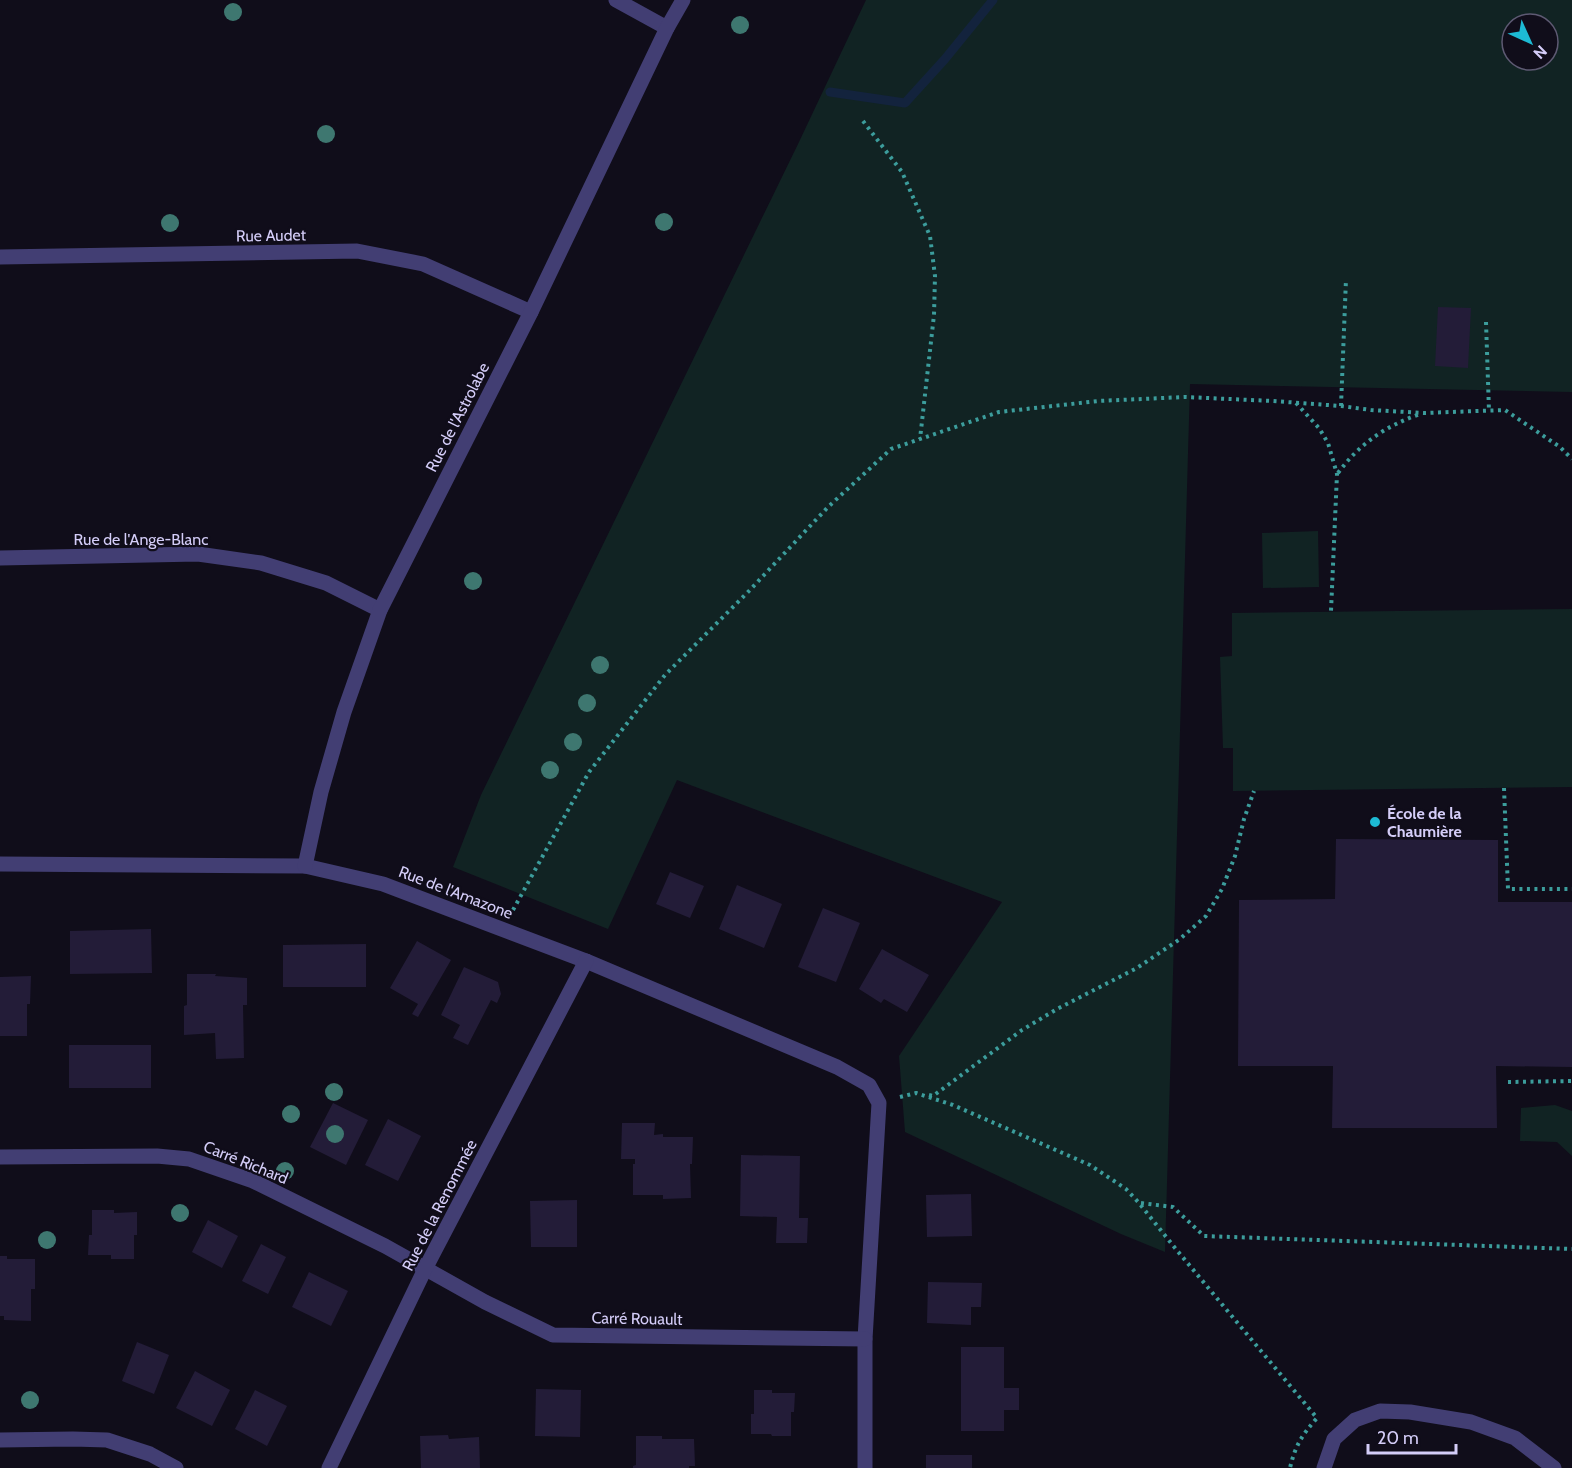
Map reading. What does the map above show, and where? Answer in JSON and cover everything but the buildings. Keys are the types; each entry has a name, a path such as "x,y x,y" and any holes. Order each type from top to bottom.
{"street":[{"path":"616,0 667,28"},
{"name":"Rue de l'Astrolabe","path":"305,866 321,792 344,712 380,610 531,312 667,28 683,0"},
{"name":"Rue Audet","path":"0,257 357,251 423,264 531,312"},
{"name":"Rue de l'Ange-Blanc","path":"0,558 198,554 261,563 326,583 380,610"},
{"name":"Rue de l'Amazone","path":"0,864 305,866 383,884 586,961 837,1066 869,1085 879,1103"},
{"name":"Rue de la Renommée","path":"329,1468 425,1269 586,961"},
{"path":"865,1468 865,1339 879,1103"},
{"name":"Carré Richard","path":"0,1157 157,1156 189,1159 253,1181 385,1246 425,1269"},
{"name":"Carré Rouault","path":"425,1269 485,1302 554,1335 865,1339"},
{"path":"1324,1468 1334,1439 1356,1420 1380,1411 1410,1412 1472,1422 1515,1438 1554,1468"},
{"path":"0,1440 106,1440 150,1454 176,1468"}],"path":[{"path":"864,121 902,172 930,236 934,276 934,315 920,439"},
{"path":"1341,406 1346,279"},
{"path":"1486,322 1489,411"},
{"path":"503,929 589,772 665,675 828,507 891,449 999,412 1098,401 1185,397 1424,413 1505,410 1560,447 1572,459"},
{"path":"1296,403 1319,428 1328,443 1337,474 1331,611"},
{"path":"1337,474 1350,457 1368,440 1404,420 1424,413"},
{"path":"1504,788 1508,889 1572,889"},
{"path":"879,1103 916,1093 933,1096 1022,1030 1057,1009 1137,968 1180,939 1206,916 1222,889 1235,856 1254,791"},
{"path":"1508,1082 1572,1081"},
{"path":"916,1093 953,1105 1090,1165 1126,1189 1140,1203 1317,1418 1304,1433 1294,1450 1290,1468"},
{"path":"1140,1203 1173,1207 1204,1236 1572,1249"}],"shaded area":[{"path":"866,0 1572,0 1572,392 1190,384 1165,1252 1121,1234 905,1132 899,1056 1002,902 677,780 608,929 453,867 481,795"},
{"path":"1318,531 1319,587 1263,588 1262,533"},
{"path":"1572,609 1572,787 1233,791 1233,748 1223,748 1220,657 1232,656 1232,613"},
{"path":"1555,1105 1572,1111 1572,1156 1557,1142 1520,1141 1521,1108"}],"waterway":[{"path":"830,92 905,103 945,59 993,0"}],"place":[{"name":"École de la Chaumière","path":"1375,822"}]}
